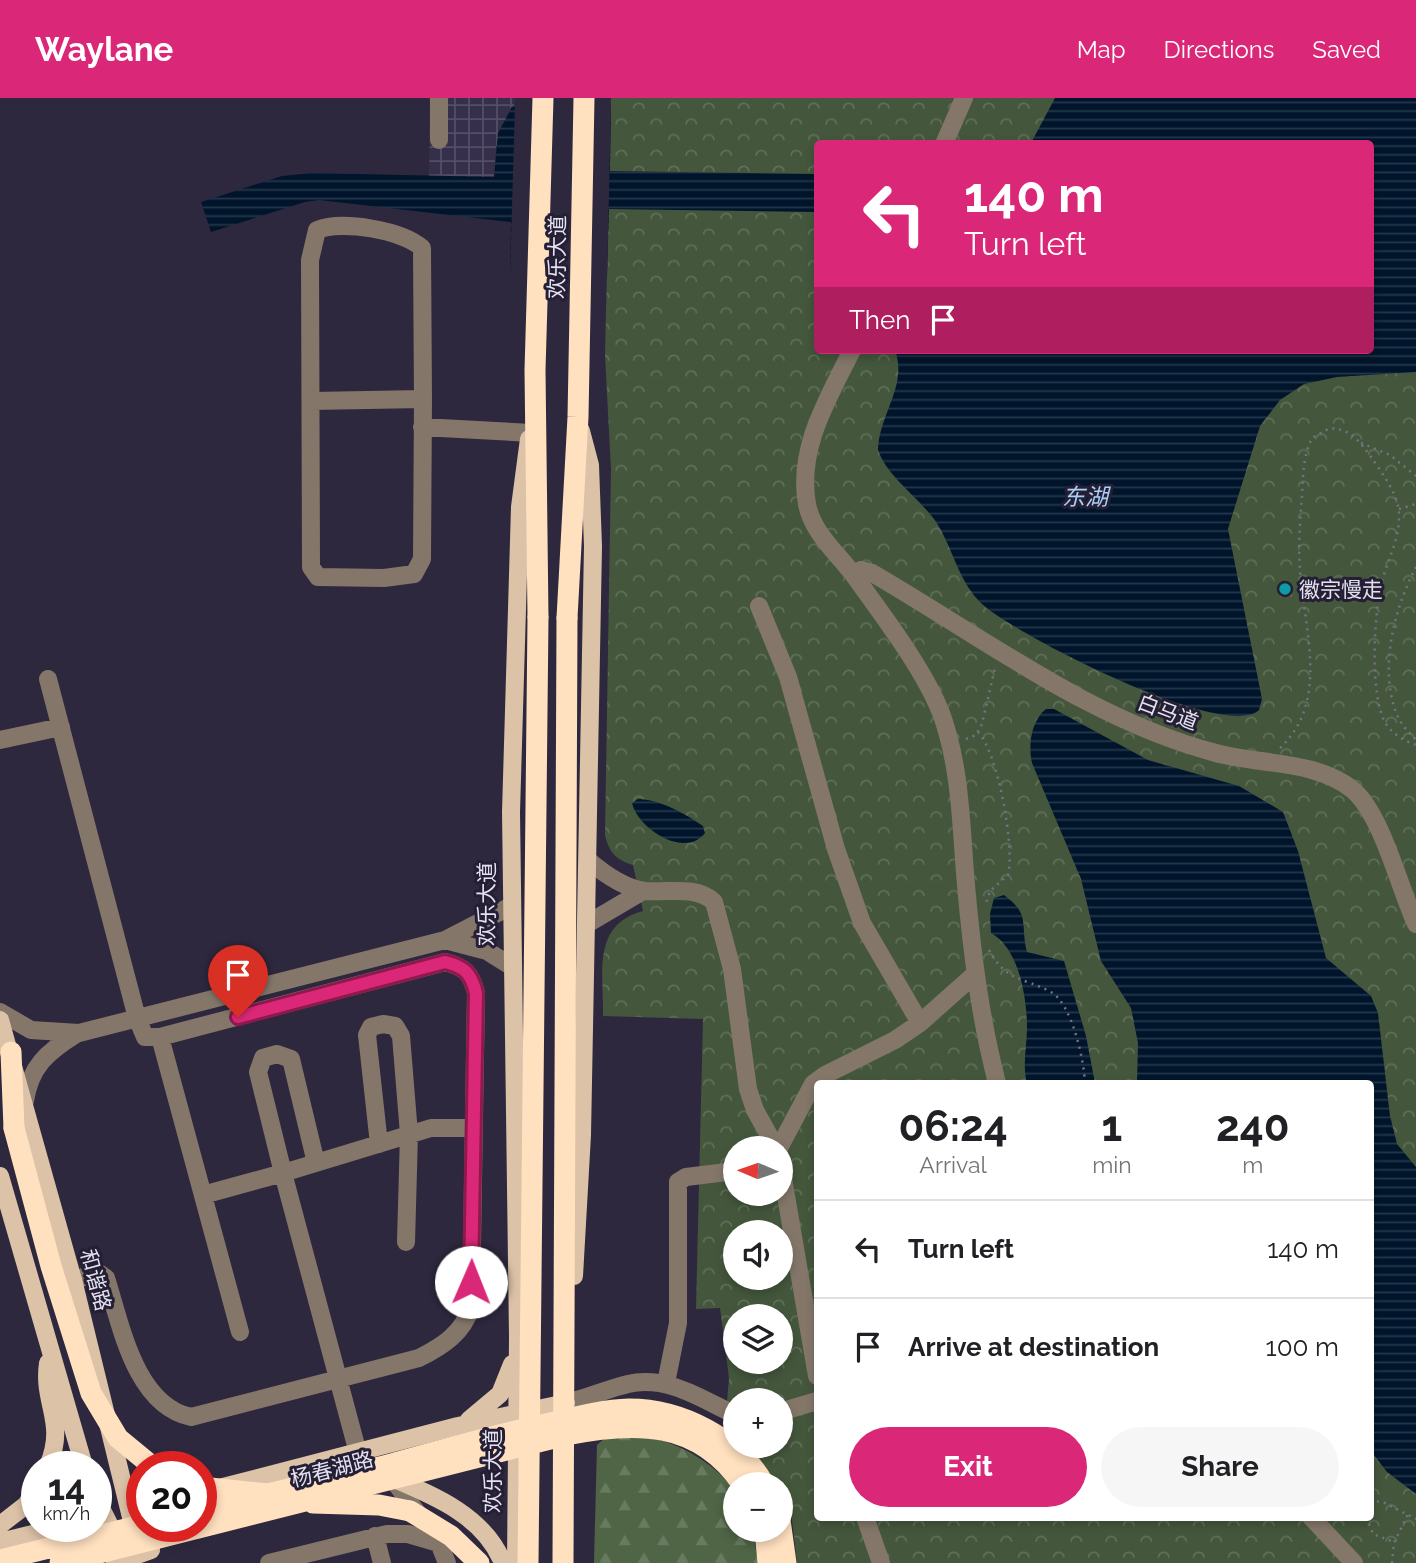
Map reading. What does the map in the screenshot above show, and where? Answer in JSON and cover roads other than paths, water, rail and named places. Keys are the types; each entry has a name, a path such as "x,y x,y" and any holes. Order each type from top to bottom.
{"highway":[{"name":"欢乐大道","path":"528,1563 538,617 532,430 543,100"},
{"name":"欢乐大道","path":"563,1563 567,618 578,417 584,100"},
{"path":"11,1052 14,1128 51,1266 91,1393 118,1438 134,1451"},
{"path":"217,1506 530,1427 600,1412 632,1409 662,1413 707,1430 746,1459 755,1472"},
{"path":"60,1563 566,1435 634,1425 687,1438 716,1455 731,1472"},
{"path":"217,1489 268,1494"},
{"path":"300,1503 369,1504 410,1511 451,1536 479,1563"},
{"path":"0,1560 126,1518"},
{"path":"766,1542 768,1563"},
{"path":"783,1542 786,1563"}],"main road":[{"name":"欢乐大道","path":"563,1563 566,1403 582,1135 593,511 590,465 578,417"},
{"name":"欢乐大道","path":"516,1563 517,1337 510,811 520,507 532,430"},
{"name":"和谐路","path":"0,1020 25,1101 126,1471"},
{"path":"0,1176 80,1451"},
{"path":"458,1426 477,1416 500,1394 510,1374 517,1337"},
{"path":"50,1349 46,1377 57,1427 53,1451"},
{"name":"杨春湖路","path":"217,1488 358,1454 458,1426 566,1403"},
{"name":"杨春湖路","path":"130,1560 309,1498 566,1432"},
{"path":"392,1478 426,1492 468,1518 490,1539 503,1563"},
{"path":"0,1525 21,1509"},
{"path":"112,1533 130,1560"},
{"path":"0,1542 21,1537"},
{"name":"和谐路","path":"130,1560 133,1542"}],"street":[{"path":"439,98 439,140"},
{"path":"946,140 964,98"},
{"path":"327,226 356,226 412,240 422,248 423,399 422,559 414,573 384,578 318,577 311,567 311,401 310,260 317,230 327,226"},
{"path":"850,354 811,439 805,474 807,507 812,519 853,574 929,687 949,742 958,785 974,975 996,1080"},
{"path":"311,401 423,399"},
{"path":"422,433 532,430"},
{"name":"白马道","path":"853,574 861,570 873,573 1118,718 1161,736 1217,754 1322,773 1356,793 1377,825 1416,924"},
{"path":"760,606 788,677 836,849 862,923 920,1023"},
{"path":"48,679 143,1035 160,1037 445,962 462,966 472,978 476,993 471,1307 465,1325 448,1340 419,1357 191,1417 172,1413 157,1399 132,1359 106,1278 99,1273 73,1280"},
{"path":"0,740 61,727"},
{"path":"587,860 610,877 643,891 698,893 711,898 718,907 732,970 748,1089 769,1136"},
{"path":"587,923 643,891"},
{"path":"0,1012 31,1030 79,1032 444,940 511,906"},
{"path":"444,940 488,951 511,965"},
{"path":"820,1080 920,1023 974,975"},
{"path":"379,1144 367,1035 371,1027 383,1024 395,1026 401,1035 409,1134 407,1242"},
{"path":"25,1101 30,1076 37,1064 79,1032"},
{"path":"160,1037 240,1332"},
{"path":"316,1163 291,1059 284,1055 270,1056 258,1064 258,1072 358,1454"},
{"path":"790,1136 814,1083"},
{"path":"202,1195 431,1128 474,1128"},
{"path":"666,1383 678,1323 678,1182 686,1177 723,1172"},
{"path":"788,1206 814,1358"},
{"path":"566,1403 598,1396 631,1383 666,1383 723,1409"},
{"path":"566,1432 598,1396"},
{"path":"793,1408 814,1402"},
{"path":"392,1478 439,1543 447,1563"},
{"path":"866,1521 881,1563"},
{"path":"1315,1521 1354,1563"},
{"path":"269,1563 375,1536 408,1534 439,1543"},
{"path":"375,1536 382,1563"}],"water":[{"name":"东湖","path":"1055,98 1416,98 1416,372 1337,377 1304,384 1280,400 1260,426 1228,529 1262,699 1259,710 1238,716 1206,711 1165,699 1075,660 1002,619 982,604 962,576 938,525 889,470 878,450 883,424 896,388 896,354 1374,354 1374,140 1033,140"},
{"path":"512,107 611,110 610,171 814,174 814,212 609,209 607,275 510,273 511,222 319,200 211,232 201,202 282,176 312,173 494,177 498,133"},
{"path":"1046,709 1054,709 1148,760 1239,786 1283,812 1298,851 1326,958 1371,996 1378,1013 1390,1116 1397,1144 1416,1167 1416,1494 1387,1472 1374,1455 1374,1080 1137,1080 1138,1043 1131,1008 1101,961 1081,879 1032,763 1032,734"},
{"path":"638,799 663,804 680,812 703,826 705,833 686,843 663,837 652,831 636,813 632,803"},
{"path":"1004,895 1018,908 1023,920 1027,952 1064,961 1086,1036 1094,1080 1027,1080 1027,1016 1023,989 1015,962 1001,940 991,933 990,914 994,898"}],"place":[{"name":"徽宗慢走","path":"1285,589"}]}
